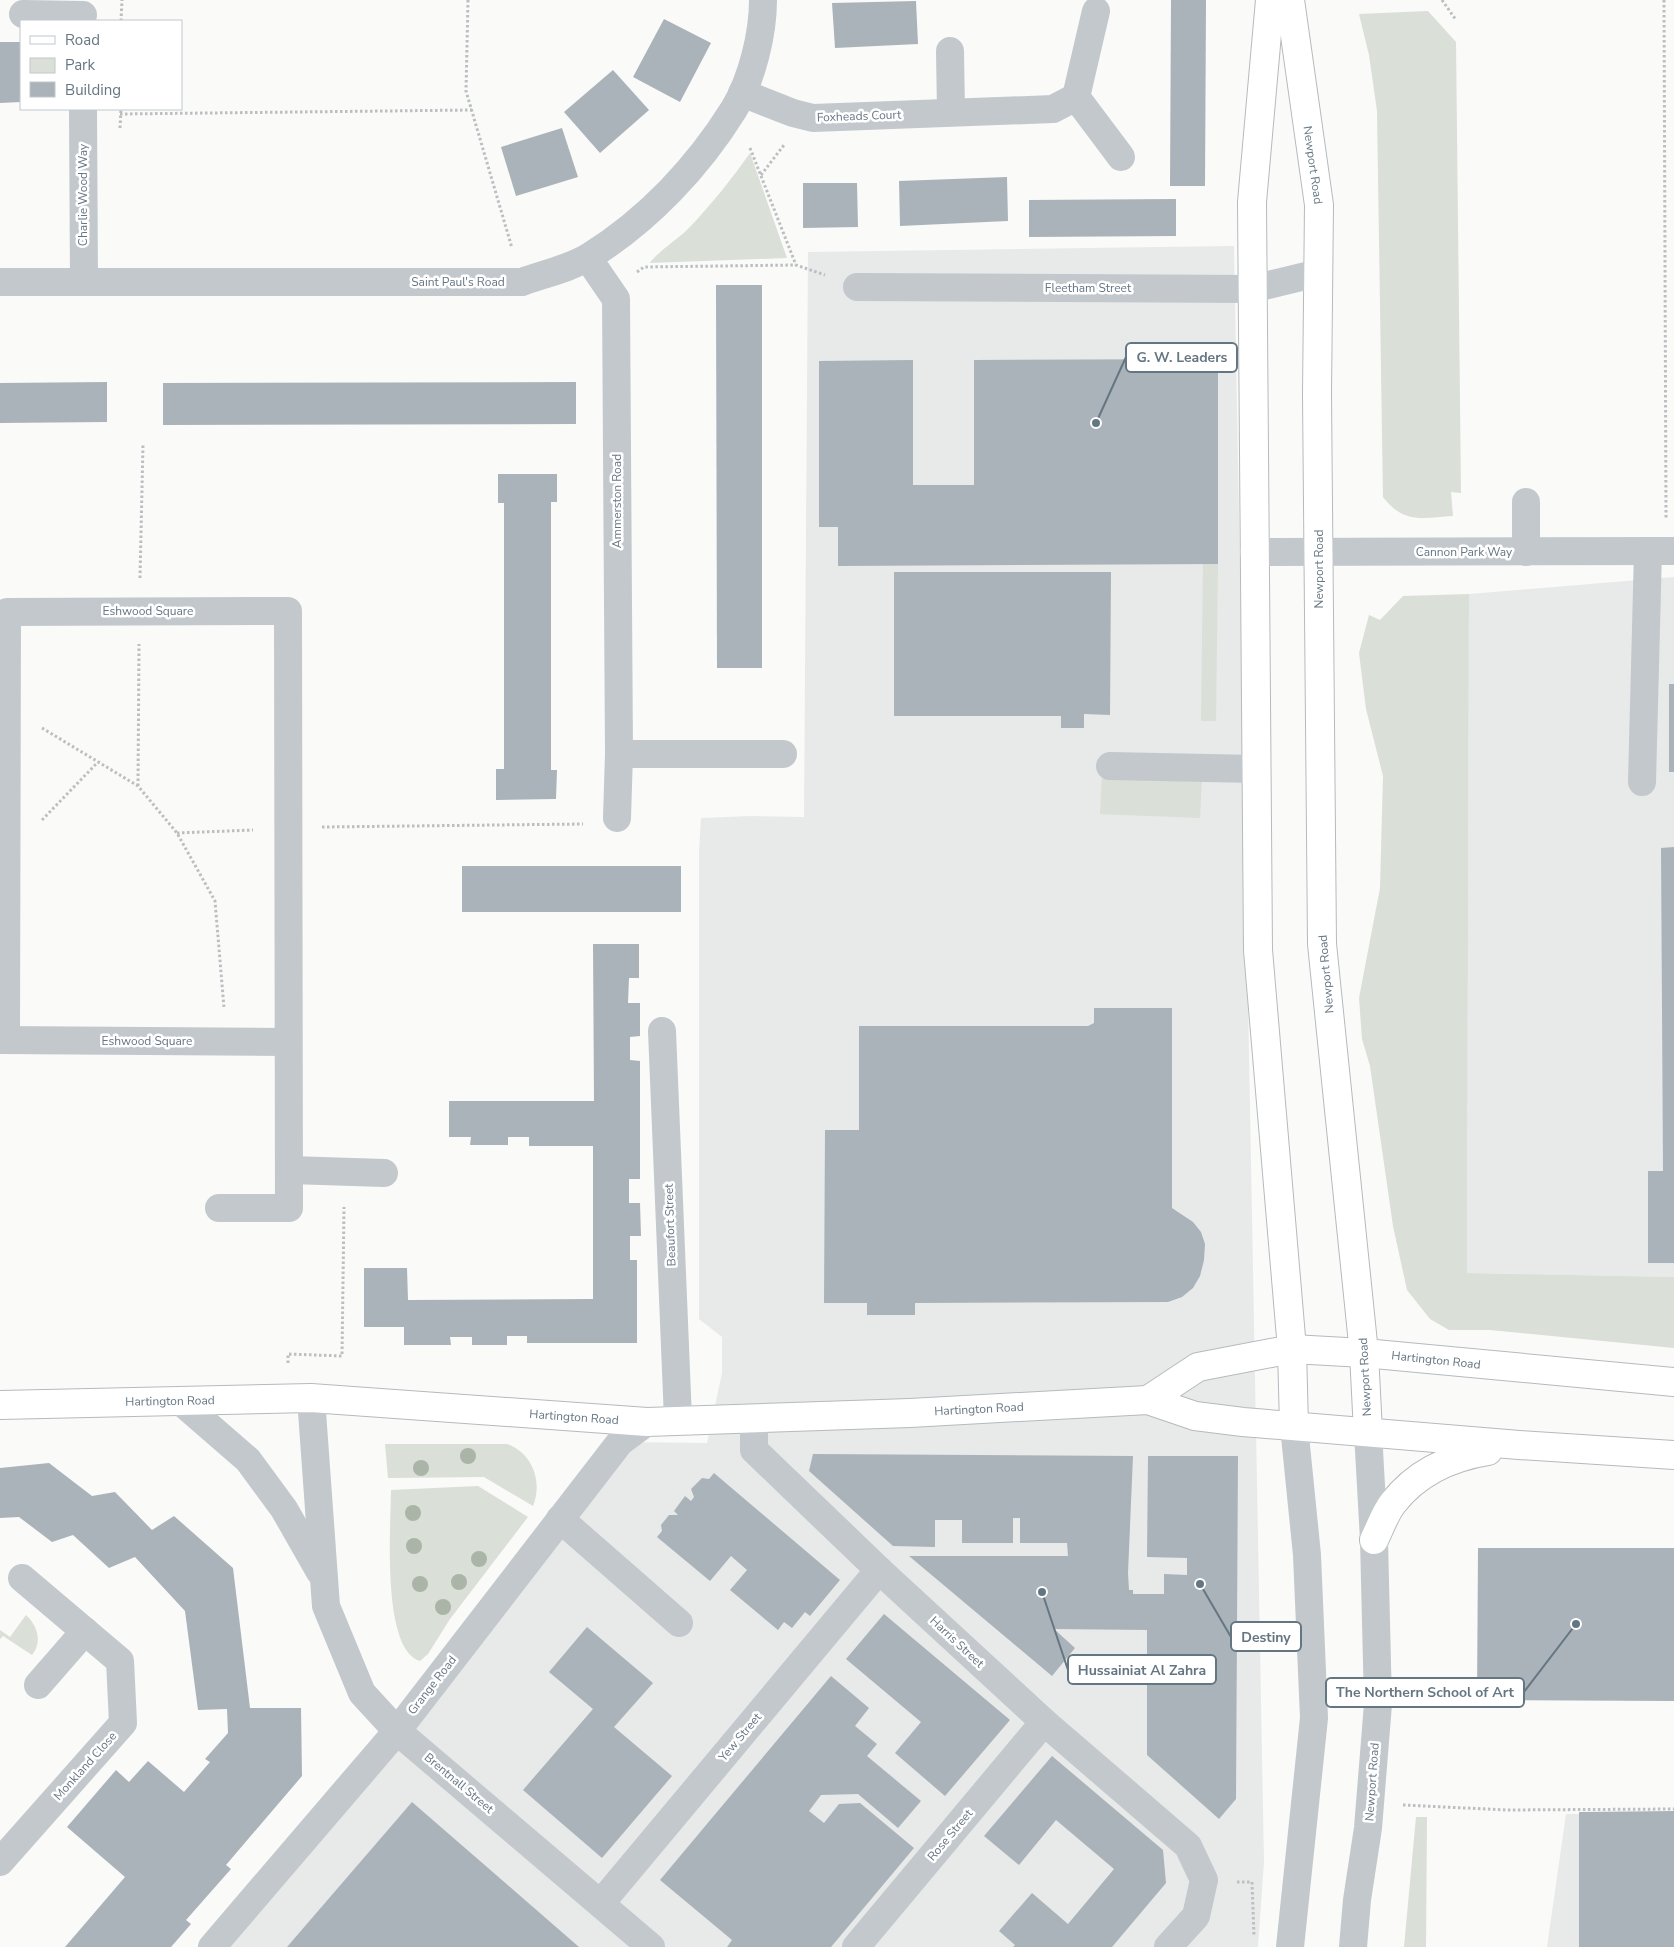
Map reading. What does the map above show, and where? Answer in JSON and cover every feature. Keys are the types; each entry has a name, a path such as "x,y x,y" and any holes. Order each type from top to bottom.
{"main road":[{"path":"1270,0 1252,202 1258,950 1292,1349 1294,1426"},
{"name":"Newport Road","path":"1290,0 1319,205 1322,944 1364,1353 1368,1432"},
{"name":"Hartington Road","path":"1148,1400 1198,1367 1292,1349 1364,1353 1674,1382"},
{"name":"Hartington Road","path":"0,1405 300,1399 647,1422 678,1419 754,1420 1148,1400 1195,1416 1519,1445 1674,1455"},
{"path":"1374,1540 1392,1504 1418,1477 1460,1456 1519,1445"}],"street":[{"name":"Saint Paul's Road","path":"0,282 522,282 588,258 643,218 697,159 738,100 762,29 763,0"},
{"path":"1096,11 1076,97 1121,156"},
{"path":"23,14 83,12"},
{"path":"950,51 950,112"},
{"name":"Foxheads Court","path":"738,100 813,118 1053,109 1076,97"},
{"name":"Charlie Wood Way","path":"83,110 84,281"},
{"name":"Ammerston Road","path":"588,258 616,299 619,754 617,818"},
{"name":"Fleetham Street","path":"856,287 1252,289 1318,273"},
{"path":"1526,502 1526,552"},
{"name":"Cannon Park Way","path":"1254,552 1662,551"},
{"path":"1642,782 1662,551"},
{"name":"Eshwood Square","path":"219,1208 289,1208 288,611 6,612 6,856 3,1040 288,1042"},
{"path":"619,754 783,754"},
{"path":"1110,766 1256,769"},
{"name":"Beaufort Street","path":"662,1031 678,1419"},
{"path":"290,1170 384,1173"},
{"name":"Brentnall Street","path":"300,1399 326,1606 362,1693 397,1730 651,1947"},
{"name":"Brentnall Street","path":"180,1401 248,1460 284,1509 324,1580"},
{"name":"Harris Street","path":"754,1420 754,1450 879,1570 1044,1722 1188,1846 1204,1880"},
{"name":"Grange Road","path":"216,1946 397,1730 620,1442 647,1422"},
{"path":"1290,1946 1314,1718 1307,1555 1294,1426"},
{"name":"Newport Road","path":"1353,1947 1357,1900 1368,1828 1378,1704 1374,1540 1368,1432"},
{"path":"560,1519 679,1623"},
{"name":"Yew Street","path":"601,1903 879,1570"},
{"name":"Monkland Close","path":"0,1862 123,1724 120,1661 22,1578"},
{"path":"38,1685 85,1631"},
{"name":"Rose Street","path":"856,1947 1044,1722"},
{"path":"1168,1947 1196,1916 1204,1880"}],"path":[{"path":"122,0 122,20"},
{"path":"468,0 466,91 522,282"},
{"path":"1442,0 1456,20"},
{"path":"1662,551 1664,0"},
{"path":"738,100 761,175 796,265"},
{"path":"120,114 472,110"},
{"path":"761,175 784,144"},
{"path":"644,267 796,265 856,287"},
{"path":"6,708 138,786 177,833 215,900 227,1041"},
{"path":"6,856 97,763"},
{"path":"177,833 351,826 589,824"},
{"path":"300,1399 288,1354 342,1356 344,1172"},
{"path":"1400,1805 1507,1810 1674,1809"},
{"path":"1204,1880 1252,1882 1254,1942 1290,1946"}],"shaded area":[{"path":"1234,246 1264,1862 1258,1947 213,1947 620,1442 707,1443 722,1373 722,1337 699,1319 699,852 701,818 751,816 804,817 808,252"},
{"path":"1674,577 1674,1277 1467,1273 1469,594"},
{"path":"1566,1814 1674,1814 1674,1947 1547,1947"}],"green space":[{"path":"1428,11 1456,42 1461,493 1451,492 1453,516 1423,518 1398,512 1383,497 1377,111 1369,55 1359,14"},
{"path":"750,153 787,258 650,263 696,220 736,173"},
{"path":"1203,564 1218,564 1216,721 1201,721"},
{"path":"1469,594 1467,1273 1674,1277 1674,1348 1490,1330 1449,1330 1430,1319 1407,1290 1393,1226 1370,1066 1362,1039 1359,998 1380,888 1383,776 1366,709 1359,653 1369,615 1380,620 1403,596"},
{"path":"1102,774 1202,777 1200,818 1100,814"},
{"path":"385,1444 507,1444 523,1454 533,1469 537,1487 533,1506 484,1477 388,1478"},
{"path":"478,1486 528,1517 450,1619 428,1654 420,1661 408,1652 399,1634 394,1611 390,1556 391,1490"},
{"path":"26,1615 36,1629 38,1639 32,1655 3,1636 0,1639 0,1630 10,1637"},
{"path":"1416,1817 1427,1817 1426,1947 1404,1947"}],"building":[{"path":"1171,0 1206,0 1205,186 1170,186"},
{"path":"916,1 918,44 835,48 832,3"},
{"path":"664,19 711,43 680,102 633,77"},
{"path":"0,42 20,42 20,102 0,103"},
{"path":"613,70 649,110 600,153 564,112"},
{"path":"562,128 578,177 516,196 501,147"},
{"path":"1007,177 1008,221 900,226 899,181"},
{"path":"803,183 857,183 858,227 803,228"},
{"path":"1176,199 1176,236 1029,237 1029,200"},
{"path":"716,285 762,285 762,668 717,668"},
{"path":"1218,359 1218,564 838,566 838,527 819,527 819,361 913,360 913,485 974,485 974,360"},
{"path":"107,382 107,422 0,423 0,383"},
{"path":"576,382 576,424 163,425 163,383"},
{"path":"498,474 557,474 557,502 551,502 551,770 557,770 556,799 496,800 496,769 504,769 504,503 498,503"},
{"path":"894,572 1111,572 1110,715 1084,714 1084,728 1061,728 1061,716 894,716"},
{"path":"1669,684 1674,684 1674,772 1669,772"},
{"path":"1674,847 1674,1263 1648,1263 1648,1171 1663,1171 1661,848"},
{"path":"462,866 681,866 681,912 462,912"},
{"path":"593,944 639,944 639,978 629,978 628,1003 640,1003 640,1036 630,1037 630,1060 640,1061 640,1179 629,1179 629,1203 640,1203 641,1236 630,1236 630,1260 637,1260 637,1343 527,1343 527,1336 507,1336 507,1345 472,1345 472,1337 450,1337 451,1345 404,1345 404,1327 364,1327 364,1268 407,1268 408,1300 593,1299 593,1146 529,1146 529,1137 508,1137 508,1145 470,1145 471,1137 449,1137 449,1101 594,1101"},
{"path":"1094,1008 1172,1008 1172,1208 1193,1222 1201,1232 1205,1244 1200,1276 1193,1288 1182,1297 1168,1302 915,1303 915,1315 867,1315 867,1303 824,1303 825,1130 859,1130 859,1026 1088,1026 1094,1023"},
{"path":"813,1454 1133,1456 1128,1573 1129,1590 1133,1590 1133,1594 1164,1594 1164,1574 1187,1575 1187,1558 1147,1557 1148,1456 1238,1456 1236,1799 1219,1819 1147,1755 1147,1630 1054,1629 1075,1648 1052,1676 909,1556 1068,1556 1067,1543 1020,1543 1020,1518 1013,1518 1013,1543 962,1543 962,1520 935,1520 935,1547 893,1546 809,1471"},
{"path":"49,1463 92,1496 115,1492 152,1530 174,1516 233,1568 250,1708 301,1708 302,1776 226,1865 231,1869 186,1920 191,1924 171,1947 65,1947 125,1877 67,1827 116,1770 129,1782 148,1761 184,1792 210,1762 205,1759 228,1733 227,1709 198,1710 185,1611 135,1557 109,1568 73,1535 52,1542 19,1517 0,1518 0,1468"},
{"path":"714,1473 840,1580 810,1616 805,1612 792,1628 784,1622 778,1630 730,1590 747,1570 731,1556 710,1581 657,1537 662,1531 661,1525 669,1515 678,1515 674,1511 685,1496 691,1501 694,1497 691,1489 702,1478 709,1479"},
{"path":"1478,1548 1674,1548 1674,1701 1477,1700"},
{"path":"884,1614 1010,1720 945,1796 895,1753 921,1722 846,1659"},
{"path":"587,1627 653,1683 614,1727 672,1776 602,1858 523,1790 593,1709 549,1672"},
{"path":"831,1676 869,1708 855,1726 877,1744 867,1756 921,1801 898,1828 858,1794 821,1795 809,1811 824,1823 839,1804 860,1803 914,1848 831,1947 727,1947 732,1940 660,1880"},
{"path":"1052,1756 1163,1850 1166,1883 1112,1947 1013,1947 1015,1945 999,1931 1032,1893 1068,1924 1114,1869 1056,1820 1019,1865 984,1836"},
{"path":"412,1802 579,1947 287,1947"},
{"path":"1674,1811 1674,1947 1579,1947 1579,1812"}],"place":[{"name":"G. W. Leaders","path":"1096,423"},
{"name":"Destiny","path":"1200,1584"},
{"name":"Hussainiat Al Zahra","path":"1042,1592"},
{"name":"The Northern School of Art","path":"1576,1624"}]}
